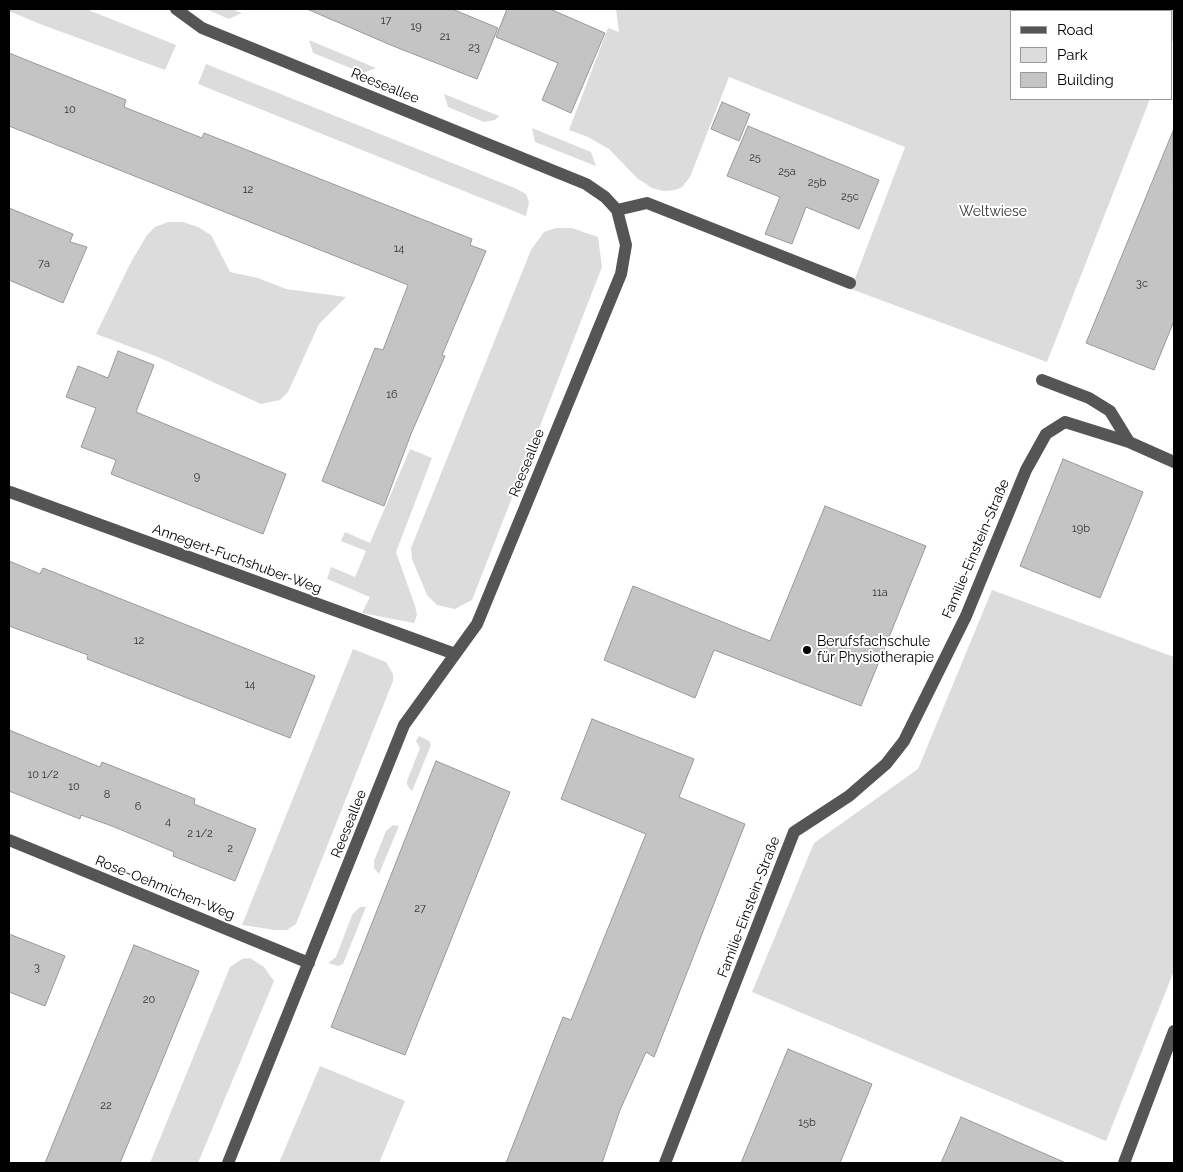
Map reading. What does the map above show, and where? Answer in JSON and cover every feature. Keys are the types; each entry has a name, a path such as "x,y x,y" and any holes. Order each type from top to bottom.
{"street":[{"name":"Reeseallee","path":"176,9 202,28 586,184 605,197 617,210 626,245 621,274 477,624 404,725 310,964 228,1163"},
{"path":"617,210 647,203 850,282"},
{"path":"1042,380 1089,398 1110,411 1129,442"},
{"name":"Familie-Einstein-Straße","path":"665,1163 794,832 849,796 886,764 904,741 966,616 1026,470 1046,434 1065,422 1129,442 1174,462"},
{"name":"Annegert-Fuchshuber-Weg","path":"10,492 455,654"},
{"name":"Rose-Oehmichen-Weg","path":"9,840 310,964"},
{"path":"1124,1163 1174,1031"}],"green space":[{"path":"9,9 86,9 176,45 165,70 40,24 9,11"},
{"path":"206,9 231,9 242,13 229,19"},
{"name":"Weltwiese","path":"616,9 1174,9 1173,40 1173,10 1010,10 1010,100 1150,100 1047,362 851,289 905,147 729,77 690,177 682,187 675,190 663,191 652,188 637,178 609,149 588,137 569,130 608,28 619,32"},
{"path":"309,40 376,68 363,73 313,53"},
{"path":"206,64 517,189 526,194 529,202 526,216 198,84"},
{"path":"444,94 499,116 495,120 484,122 448,107"},
{"path":"532,128 591,152 596,166 535,142"},
{"path":"168,222 183,222 198,227 211,235 230,272 258,278 286,289 346,297 319,324 288,392 280,400 261,404 158,357 96,334 131,262 147,235 155,227"},
{"path":"556,228 572,228 598,237 602,267 472,600 455,609 437,605 427,595 412,559 411,548 531,250 544,232"},
{"path":"410,449 432,458 396,552 415,606 417,615 414,623 362,613 370,597 327,579 331,567 355,577 366,551 341,541 345,532 370,543"},
{"path":"992,590 1174,657 1174,971 1106,1141 752,992 814,843 918,769"},
{"path":"353,649 386,662 393,674 393,681 296,924 287,930 242,925"},
{"path":"419,736 429,741 431,745 412,791 407,785 407,781 420,748 416,741"},
{"path":"393,825 399,826 379,874 374,868 374,861 386,831"},
{"path":"360,907 366,907 343,964 338,966 328,963 336,957 352,915"},
{"path":"250,958 264,967 274,981 198,1163 150,1163 230,967 242,959"},
{"path":"320,1066 405,1101 379,1163 279,1163"}],"building":[{"path":"307,9 452,9 498,28 477,79"},
{"path":"507,9 550,9 605,33 571,113 542,100 558,63 496,37"},
{"path":"9,53 126,100 124,107 202,138 204,133 472,239 470,245 486,251 442,355 445,356 411,434 384,506 322,481 375,348 383,350 408,285 9,126"},
{"path":"722,102 750,114 739,141 711,129"},
{"path":"748,126 879,180 859,229 806,207 792,244 765,234 780,197 727,176"},
{"path":"1173,131 1174,321 1154,370 1086,343"},
{"path":"9,208 73,234 70,242 87,247 63,303 9,280"},
{"path":"118,351 154,365 136,412 286,474 263,534 111,474 116,460 81,447 96,408 66,397 78,366 108,378"},
{"path":"1063,459 1143,492 1100,598 1020,566"},
{"path":"825,506 926,546 861,706 714,650 695,698 604,660 633,586 770,641"},
{"path":"9,561 40,574 43,568 315,676 290,738 87,659 88,655 9,626"},
{"path":"592,719 694,759 679,797 745,824 654,1057 646,1052 620,1110 602,1163 506,1163 563,1017 571,1020 646,834 561,799"},
{"path":"9,730 100,767 102,762 195,799 194,804 256,829 235,881 173,856 174,852 112,826 81,815 80,819 9,791"},
{"path":"436,761 510,792 405,1055 331,1027"},
{"path":"9,934 65,956 45,1006 9,992"},
{"path":"134,945 199,971 120,1163 45,1163"},
{"path":"788,1049 872,1084 840,1163 741,1163"},
{"path":"961,1117 1066,1163 941,1163"}],"place":[{"name":"Berufsfachschule für Physiotherapie","path":"807,650"}]}
